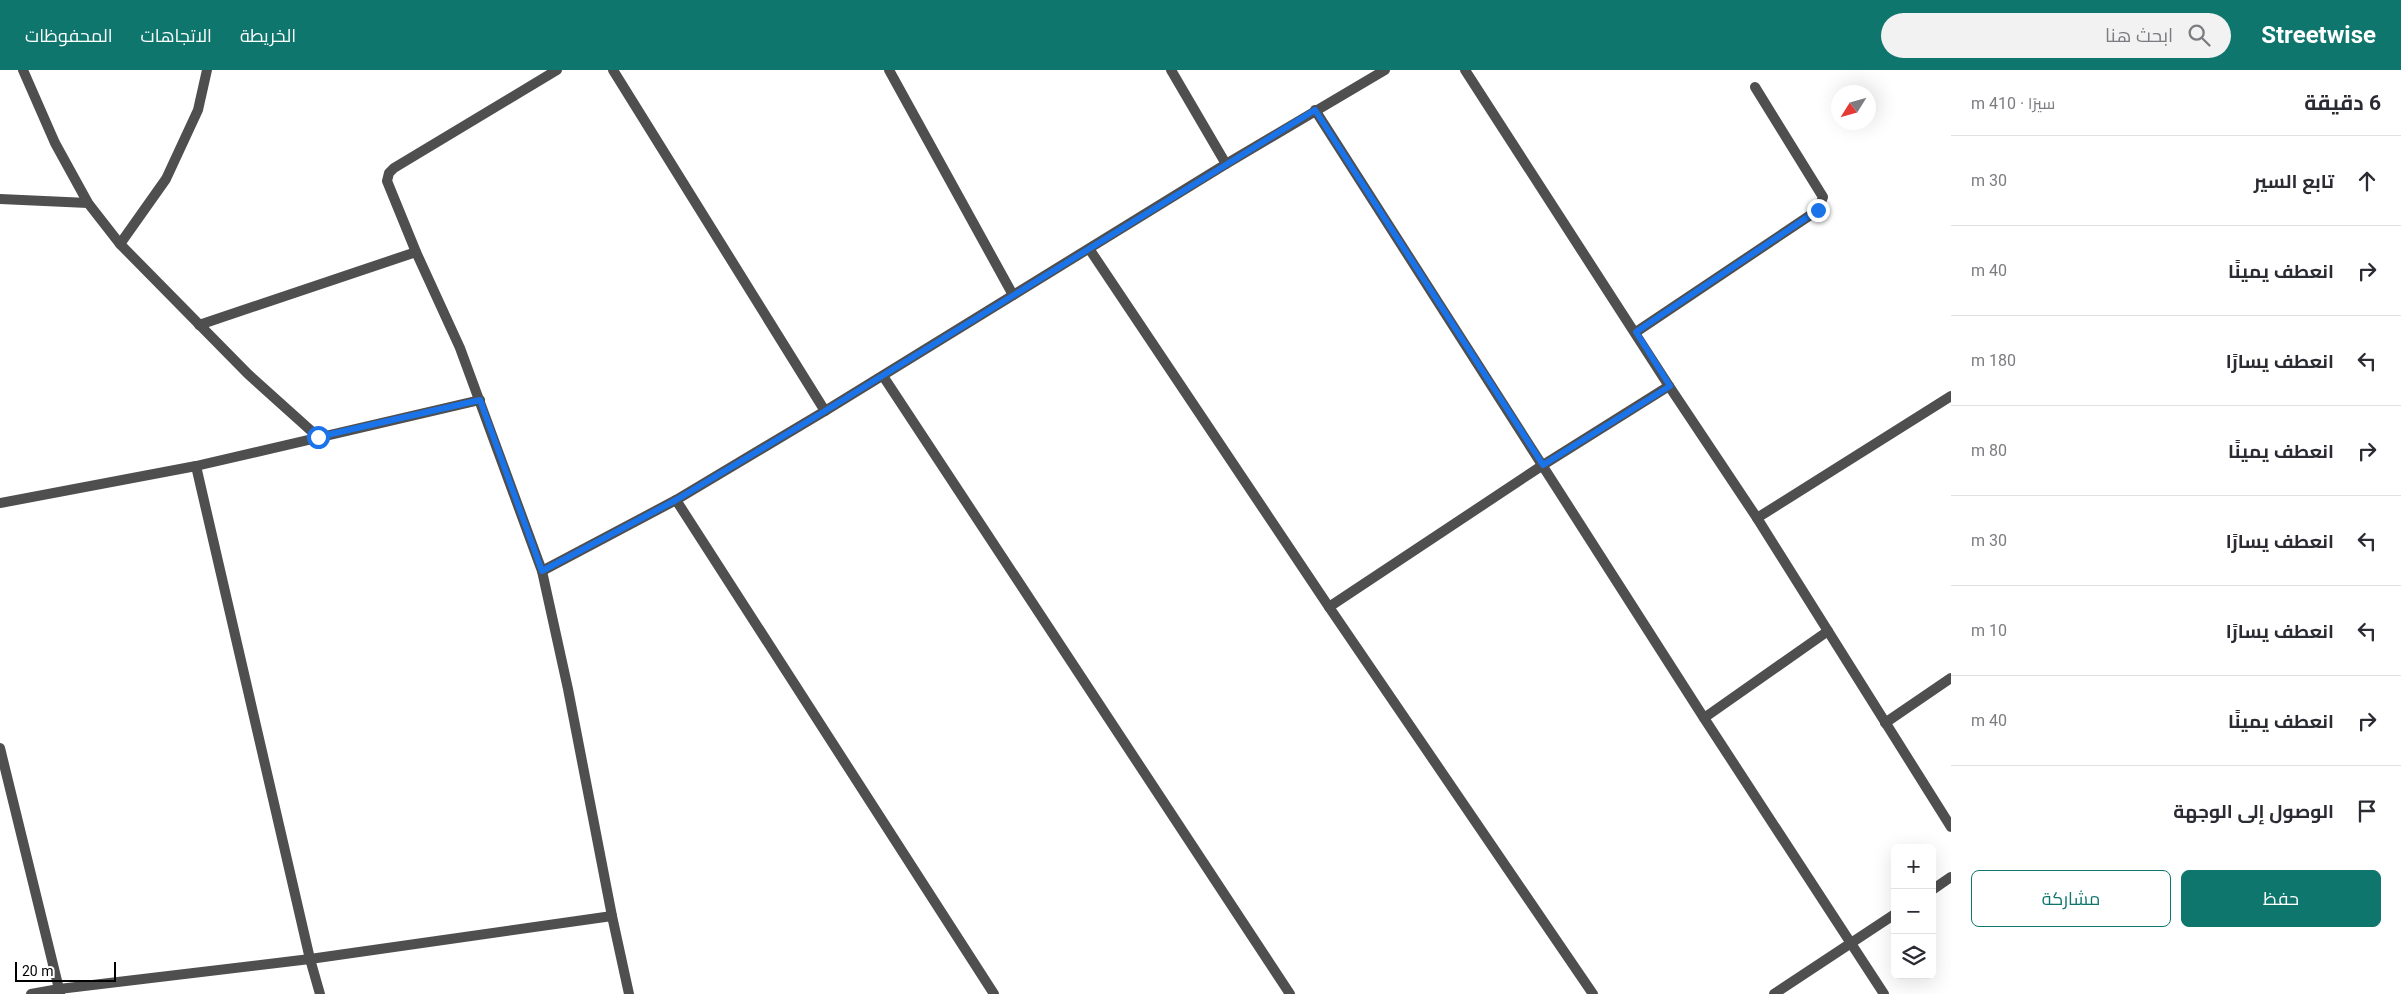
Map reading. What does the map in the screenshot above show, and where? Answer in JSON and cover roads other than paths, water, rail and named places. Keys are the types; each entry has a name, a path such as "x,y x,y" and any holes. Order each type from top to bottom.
{"street":[{"path":"22,70 55,143 88,203 120,244 248,374 318,437"},
{"path":"120,244 166,179 198,110 207,70"},
{"path":"557,70 394,168 390,173 388,181 416,252 460,348 542,571 568,689 629,994"},
{"path":"613,70 825,411"},
{"path":"889,70 1013,294"},
{"path":"1171,70 1226,164"},
{"path":"542,571 676,500 883,376 1013,294 1090,250 1226,164 1384,70"},
{"path":"1465,70 1758,518 1951,826"},
{"path":"1636,332 1818,210 1823,198 1755,87"},
{"path":"1315,110 1704,718 1884,994"},
{"path":"0,199 88,203"},
{"path":"1090,250 1329,607 1593,994"},
{"path":"199,325 416,252"},
{"path":"883,376 1290,994"},
{"path":"1329,607 1543,465 1670,386"},
{"path":"1758,518 1951,396"},
{"path":"0,503 196,466 480,400"},
{"path":"196,466 310,959 320,994"},
{"path":"676,500 994,994"},
{"path":"1704,718 1828,631"},
{"path":"1886,723 1951,678"},
{"path":"0,748 59,991"},
{"path":"1934,889 1951,878"},
{"path":"31,994 310,959 612,916"},
{"path":"1774,994 1891,917"}]}
